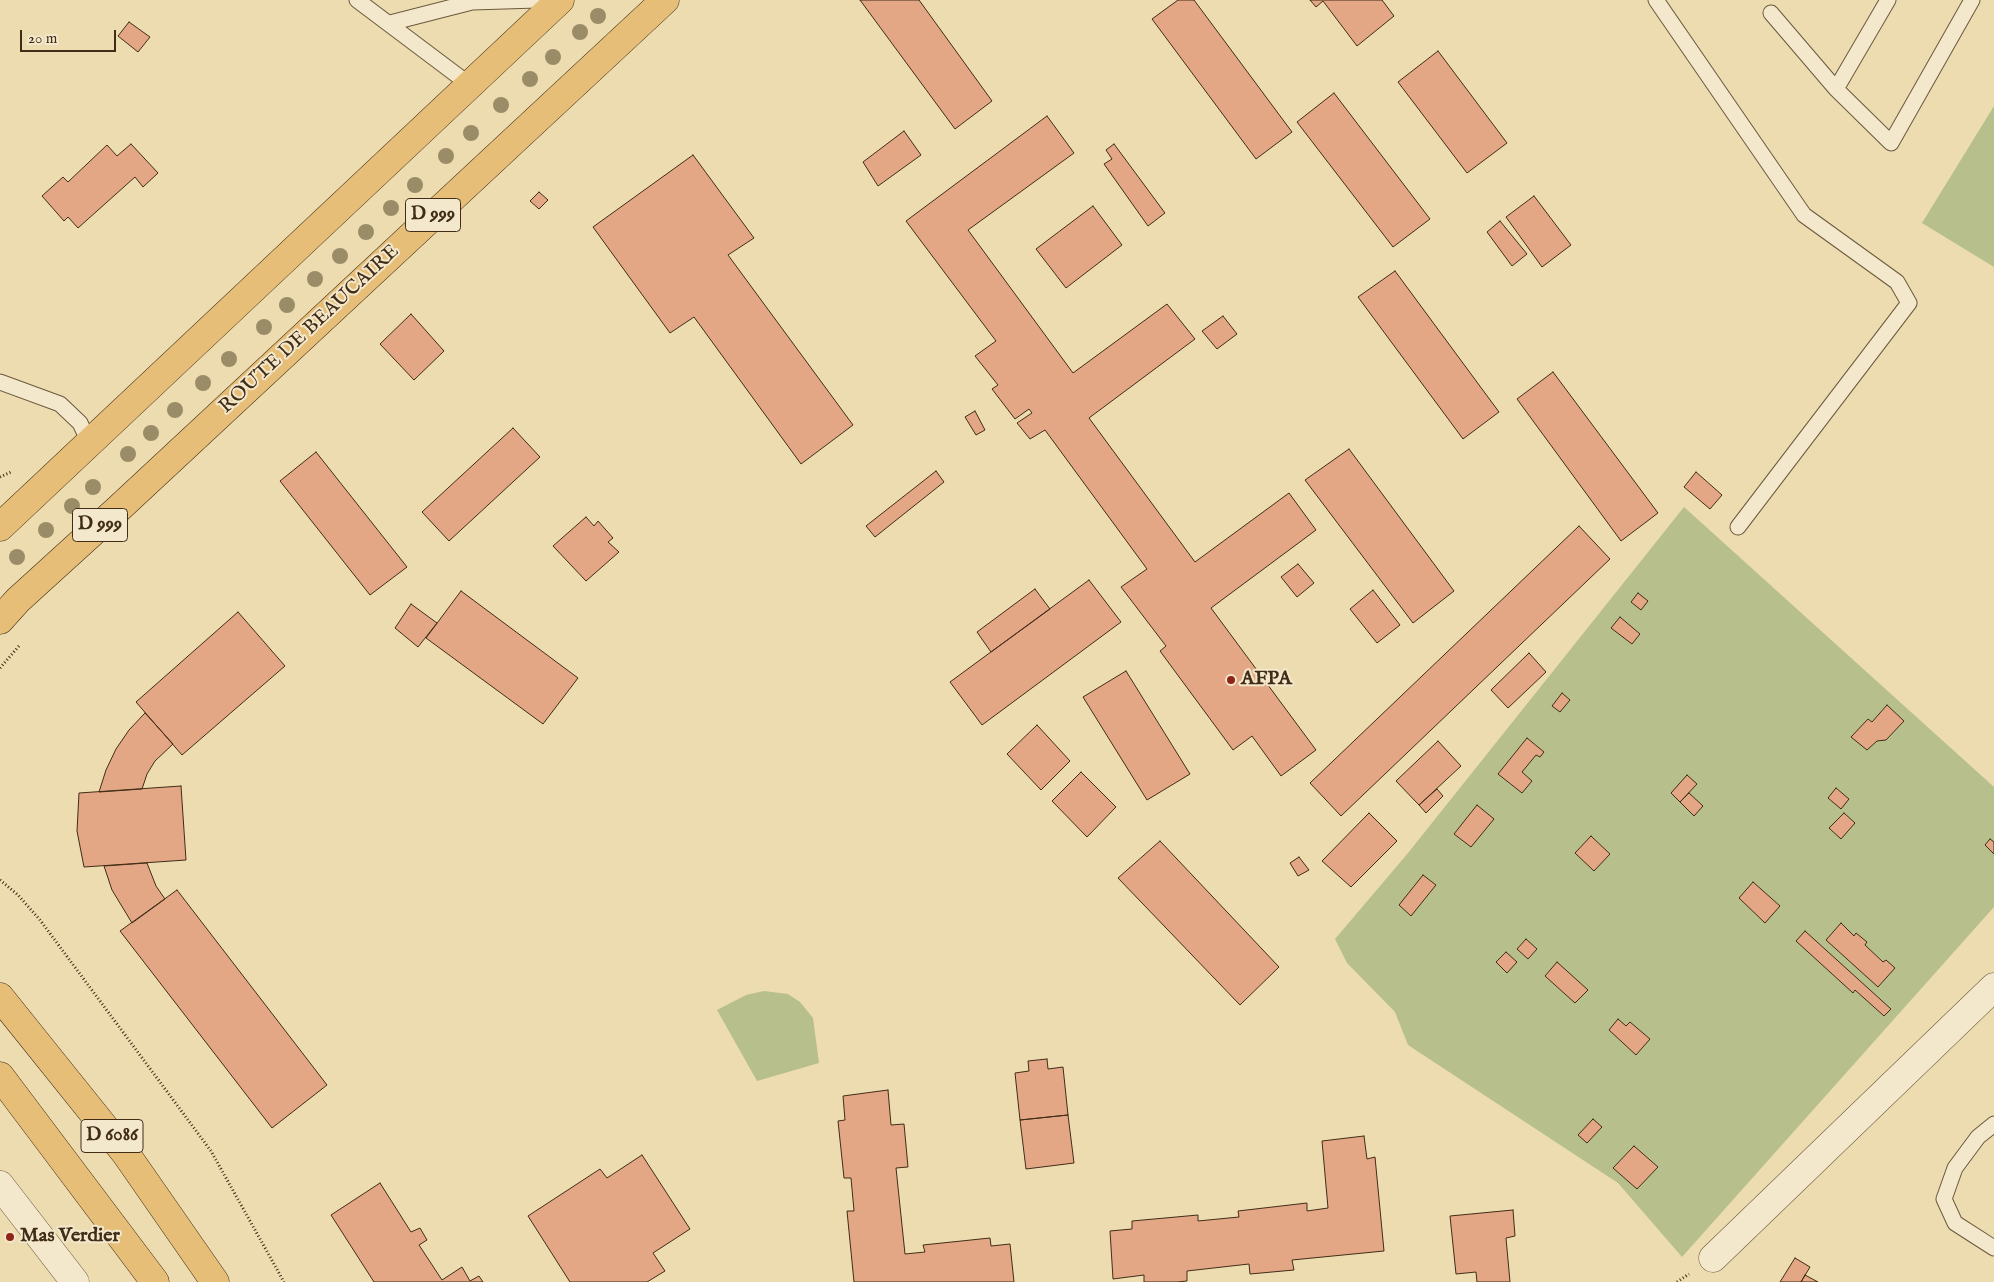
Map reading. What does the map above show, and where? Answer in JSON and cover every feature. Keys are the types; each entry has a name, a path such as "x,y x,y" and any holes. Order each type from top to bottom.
{"main road":[{"path":"0,527 560,0"},
{"name":"ROUTE DE BEAUCAIRE","path":"0,620 18,600 665,0"},
{"name":"D 6086","path":"0,997 126,1154 215,1282"},
{"name":"D 6086","path":"0,1076 155,1282"}],"street":[{"path":"1713,1258 1994,987"},
{"path":"0,1184 75,1282"}],"lane":[{"path":"358,0 470,85"},
{"path":"390,24 472,2 537,0"},
{"path":"1656,0 1804,215 1898,282 1909,303 1738,527"},
{"path":"1836,89 1888,0"},
{"path":"1771,13 1836,89 1891,143 1972,0"},
{"path":"0,382 60,404 80,423 90,444"},
{"path":"1994,1124 1978,1138 1956,1168 1944,1199 1954,1223 1994,1248"}],"path":[{"path":"0,880 18,894 40,920 211,1151 284,1282"}],"green space":[{"path":"1994,106 1994,267 1922,223"},
{"path":"1684,507 1994,787 1994,907 1682,1257 1618,1183 1408,1045 1395,1012 1347,963 1335,939 1408,853"},
{"path":"764,991 788,994 800,1002 813,1018 819,1063 757,1081 717,1010 746,995"}],"building":[{"path":"860,0 919,0 992,101 955,129"},
{"path":"1178,0 1194,0 1292,132 1256,159 1152,19"},
{"path":"1310,0 1382,0 1394,16 1357,46 1323,1 1316,7"},
{"path":"129,22 150,37 138,52 118,36"},
{"path":"1438,51 1507,143 1467,173 1398,82"},
{"path":"1334,93 1430,219 1393,247 1297,122"},
{"path":"1047,116 1074,153 968,230 1073,373 1167,304 1195,339 1089,418 1195,562 1289,493 1316,530 1211,608 1316,750 1281,776 1252,736 1233,750 1160,651 1166,646 1121,587 1147,569 1045,430 1030,439 1017,423 1032,413 1029,409 1015,419 992,389 998,385 975,356 996,341 906,221"},
{"path":"904,131 921,155 878,186 863,162"},
{"path":"131,144 158,173 143,187 135,177 78,228 68,217 64,221 42,196 63,177 68,182 107,145 117,156"},
{"path":"1114,144 1165,213 1148,226 1104,164 1112,159 1106,150"},
{"path":"693,155 754,238 728,255 853,425 801,464 694,317 670,333 593,227"},
{"path":"539,192 548,200 539,209 530,201"},
{"path":"1534,196 1571,245 1542,267 1506,217"},
{"path":"1093,206 1122,245 1066,288 1036,249"},
{"path":"1500,221 1527,254 1512,266 1487,232"},
{"path":"1395,271 1499,412 1463,439 1358,297"},
{"path":"411,314 444,351 414,380 380,344"},
{"path":"1223,316 1237,334 1217,349 1202,331"},
{"path":"1553,372 1658,513 1621,541 1517,399"},
{"path":"975,411 985,430 976,435 965,417"},
{"path":"513,428 540,457 449,541 422,512"},
{"path":"1349,449 1454,591 1413,623 1305,480"},
{"path":"316,452 407,567 370,595 280,481"},
{"path":"936,471 944,482 875,537 866,526"},
{"path":"1696,472 1722,495 1710,509 1684,487"},
{"path":"586,517 594,526 598,521 613,538 608,542 619,552 586,581 553,546"},
{"path":"1579,526 1610,559 1341,816 1310,783"},
{"path":"1298,564 1314,583 1297,597 1281,577"},
{"path":"1089,580 1121,622 982,725 950,682"},
{"path":"1035,589 1050,609 991,652 977,632"},
{"path":"1373,590 1400,625 1377,643 1350,609"},
{"path":"461,591 578,678 543,724 426,638"},
{"path":"1638,593 1648,601 1641,610 1631,602"},
{"path":"411,604 437,623 418,647 395,628"},
{"path":"238,612 285,666 182,755 136,702"},
{"path":"1620,617 1640,634 1632,644 1611,628"},
{"path":"1529,653 1546,672 1508,708 1491,690"},
{"path":"1126,671 1190,774 1147,800 1083,697"},
{"path":"1562,693 1570,700 1560,712 1552,706"},
{"path":"1887,705 1904,721 1886,740 1877,741 1867,750 1851,737 1868,719 1872,722"},
{"path":"145,713 173,744 155,761 147,774 142,789 99,792 106,770 116,749 129,730"},
{"path":"1037,725 1070,761 1041,790 1007,754"},
{"path":"1527,738 1544,752 1540,757 1536,755 1522,772 1532,781 1522,793 1498,774"},
{"path":"1438,741 1461,766 1419,805 1396,781"},
{"path":"1081,772 1116,807 1087,837 1052,801"},
{"path":"1687,775 1697,784 1680,802 1671,793"},
{"path":"181,786 186,860 84,867 77,831 79,793"},
{"path":"1836,788 1849,799 1841,809 1828,798"},
{"path":"1437,789 1443,796 1426,813 1419,805"},
{"path":"1689,793 1703,806 1694,816 1680,802"},
{"path":"1477,805 1494,819 1471,847 1454,834"},
{"path":"1369,813 1397,841 1351,887 1322,861"},
{"path":"1844,813 1855,823 1841,839 1829,828"},
{"path":"1591,836 1610,854 1594,871 1575,853"},
{"path":"1990,839 1994,842 1994,854 1985,845"},
{"path":"1160,841 1279,967 1240,1005 1118,878"},
{"path":"1299,857 1309,870 1298,876 1290,863"},
{"path":"147,863 156,886 165,899 132,923 112,890 104,866"},
{"path":"1423,875 1436,885 1411,916 1399,905"},
{"path":"1753,882 1780,906 1765,923 1739,898"},
{"path":"177,890 327,1085 272,1128 120,931"},
{"path":"1841,923 1854,936 1856,933 1867,942 1865,945 1883,962 1886,960 1895,968 1878,987 1826,940"},
{"path":"1805,931 1891,1009 1884,1016 1855,990 1853,993 1796,941"},
{"path":"1526,939 1537,949 1528,959 1517,949"},
{"path":"1506,952 1517,962 1507,973 1496,962"},
{"path":"1557,962 1588,990 1575,1003 1545,976"},
{"path":"1618,1019 1626,1026 1630,1022 1650,1039 1636,1055 1609,1030"},
{"path":"1047,1059 1048,1069 1063,1067 1068,1115 1020,1120 1015,1073 1029,1071 1028,1061"},
{"path":"888,1090 891,1125 904,1124 908,1167 896,1168 905,1254 925,1252 923,1245 990,1238 991,1246 1010,1244 1014,1282 854,1282 847,1211 854,1211 851,1178 844,1178 838,1121 845,1120 843,1096"},
{"path":"1068,1115 1074,1163 1026,1169 1020,1120"},
{"path":"1593,1119 1602,1127 1587,1143 1578,1135"},
{"path":"1364,1136 1367,1159 1375,1157 1384,1251 1292,1260 1294,1270 1250,1274 1249,1264 1187,1271 1187,1281 1144,1282 1144,1275 1113,1279 1110,1231 1132,1229 1132,1221 1198,1215 1198,1221 1239,1217 1238,1211 1307,1203 1307,1211 1328,1208 1322,1141"},
{"path":"1634,1146 1658,1167 1637,1189 1613,1168"},
{"path":"642,1155 690,1229 653,1253 665,1271 647,1282 570,1282 528,1216 600,1169 607,1178"},
{"path":"380,1183 411,1232 420,1228 427,1240 419,1245 442,1280 462,1267 470,1281 479,1276 483,1282 374,1282 331,1215"},
{"path":"1513,1210 1515,1236 1506,1238 1510,1282 1477,1282 1476,1272 1456,1274 1450,1216"},
{"path":"1795,1258 1810,1267 1801,1282 1780,1282"},
{"path":"1805,1275 1818,1282 1801,1282"}],"place":[{"name":"AFPA","path":"1231,680"},
{"name":"Mas Verdier","path":"10,1237"}]}
